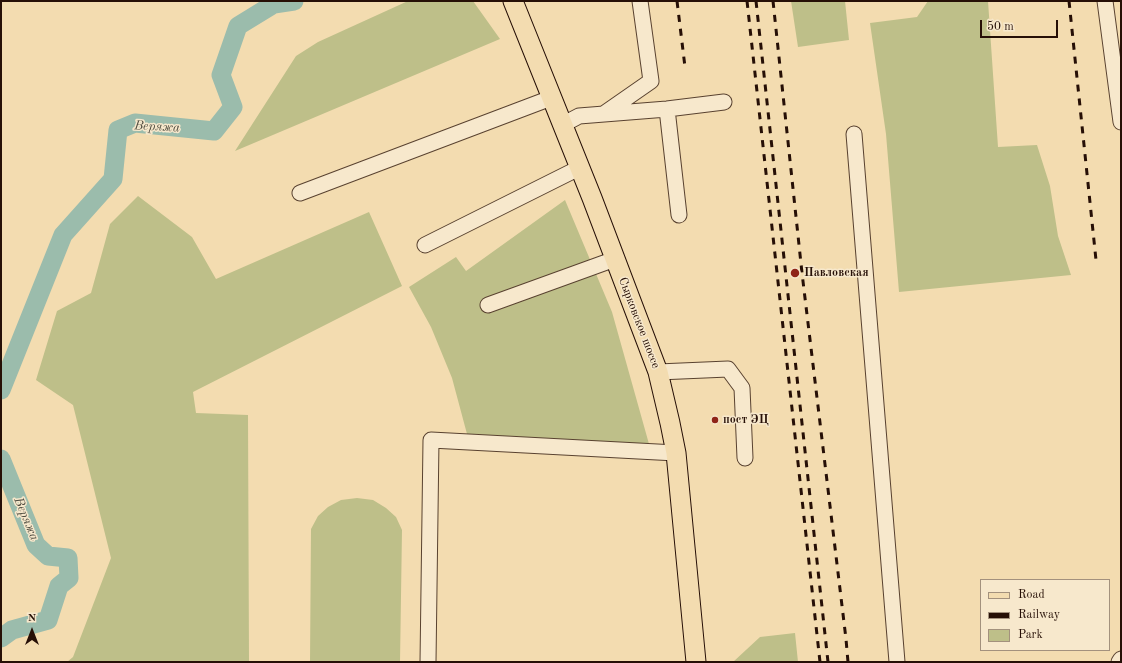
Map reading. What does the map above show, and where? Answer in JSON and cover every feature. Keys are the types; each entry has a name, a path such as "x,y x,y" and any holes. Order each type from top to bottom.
{"main road":[{"name":"Сырковское шоссе","path":"513,1 592,198 658,372 676,453 696,662"}],"lane":[{"path":"604,114 650,81 640,1"},
{"path":"1105,1 1121,122"},
{"path":"300,194 551,98"},
{"path":"562,125 579,116 724,102"},
{"path":"667,108 679,215"},
{"path":"854,134 897,662"},
{"path":"425,245 579,168"},
{"path":"488,305 615,259"},
{"path":"658,372 728,370 742,388 745,458"},
{"path":"428,662 431,440 676,453"}],"green space":[{"path":"408,1 473,1 500,39 235,151 296,56 318,42"},
{"path":"791,1 845,1 849,40 798,47"},
{"path":"928,1 988,1 998,147 1037,145 1050,186 1058,236 1071,275 899,292 886,134 870,23 917,17"},
{"path":"138,196 192,237 216,279 369,212 402,286 193,392 196,413 248,415 249,662 67,662 73,657 111,558 73,405 36,380 57,311 91,293 110,224"},
{"path":"565,200 612,312 649,444 467,434 452,378 431,327 409,287 456,257 466,271"},
{"path":"357,498 373,500 386,508 396,517 402,530 400,662 310,662 311,529 318,516 328,507 341,500"},
{"path":"795,633 798,662 733,662 760,637"}],"waterway":[{"name":"Веряжа","path":"1,390 63,235 113,179 118,130 135,123 214,131 233,107 221,75 238,26 274,4 294,1"},
{"name":"Веряжа","path":"1,459 36,545 48,556 68,558 69,578 59,586 48,620 12,630 1,638"}],"railway":[{"path":"677,1 685,67"},
{"path":"747,1 820,662"},
{"path":"756,1 828,662"},
{"path":"773,1 802,273 848,662"},
{"path":"1069,1 1096,260"}],"place":[{"name":"Павловская","path":"795,273"},
{"name":"пост ЭЦ","path":"715,420"}]}
